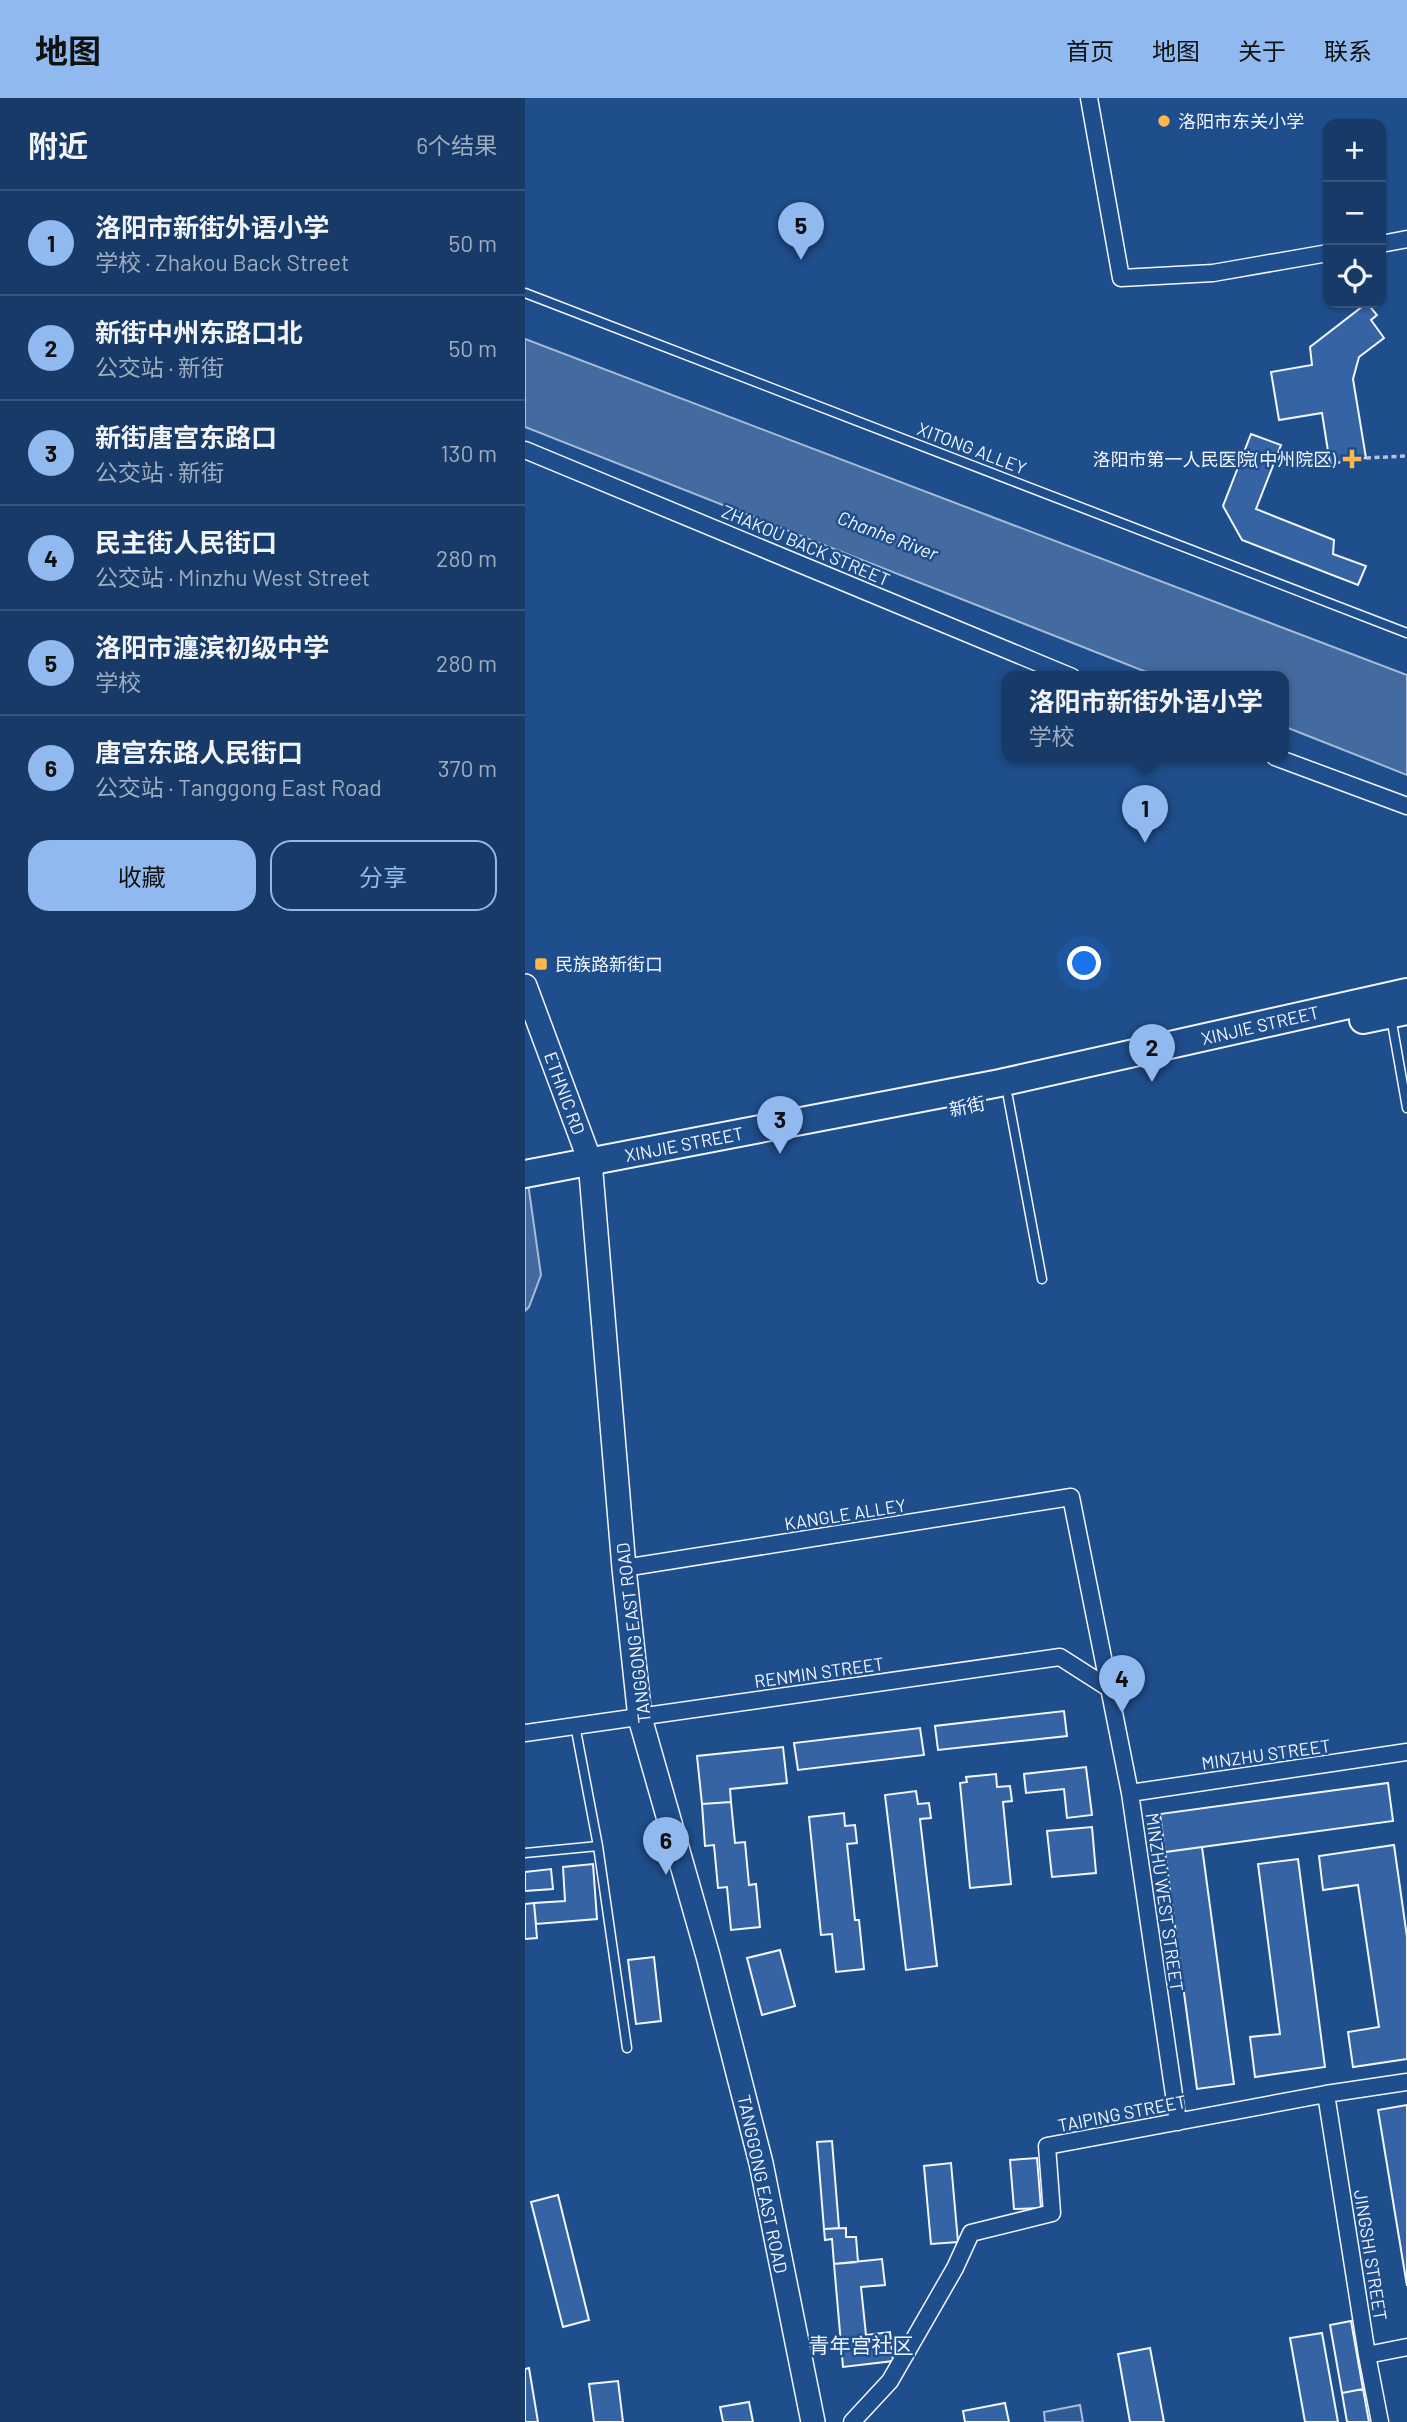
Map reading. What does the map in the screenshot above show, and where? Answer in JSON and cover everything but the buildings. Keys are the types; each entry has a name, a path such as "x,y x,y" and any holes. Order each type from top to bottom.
{"main road":[{"name":"XINJIE STREET","path":"531,1182 1000,1083 1407,992"},
{"name":"新街","path":"591,1170 1008,1097 1399,1012"}],"street":[{"path":"1090,98 1121,278 1213,273 1323,254"},
{"path":"1386,243 1407,239"},
{"name":"ZHAKOU BACK STREET","path":"525,450 1058,671"},
{"path":"1288,762 1407,806"},
{"name":"ETHNIC RD","path":"525,986 591,1170"},
{"name":"TANGGONG EAST ROAD","path":"591,1170 624,1568 640,1718 708,1955 757,2150 813,2422"},
{"name":"KANGLE ALLEY","path":"624,1568 1071,1497"},
{"name":"MINZHU WEST STREET","path":"1071,1497 1130,1793 1178,2122"},
{"name":"RENMIN STREET","path":"525,1733 1060,1657 1110,1689"},
{"name":"MINZHU STREET","path":"1130,1793 1407,1752"},
{"name":"TAIPING STREET","path":"852,2422 890,2381 955,2269 971,2233 1052,2213 1047,2146 1407,2081"},
{"name":"JINGSHI STREET","path":"1327,2094 1367,2355 1381,2422"},
{"path":"1367,2355 1407,2347"}],"lane":[{"name":"XITONG ALLEY","path":"525,293 1407,633"},
{"path":"1399,1012 1407,1108"},
{"path":"1008,1097 1042,1279"},
{"path":"575,1725 598,1846 627,2048"},
{"path":"525,1853 598,1846"}],"path":[{"path":"1366,458 1407,456"}],"shaded area":[{"path":"1080,2405 1083,2422 1045,2422 1044,2412"}],"water":[{"name":"Chanhe River","path":"525,339 1407,675 1407,775 1289,728 1289,671 1144,671 525,427"},
{"path":"525,1162 541,1275 525,1311"}],"place":[{"name":"洛阳市东关小学","path":"1164,121"},
{"name":"洛阳市瀍滨初级中学","path":"801,260"},
{"name":"洛阳市第一人民医院(中州院区)","path":"1352,459"},
{"name":"洛阳市新街外语小学","path":"1145,843"},
{"name":"民族路新街口","path":"541,964"},
{"name":"新街中州东路口北","path":"1152,1082"},
{"name":"新街唐宫东路口","path":"780,1154"},
{"name":"民主街人民街口","path":"1122,1713"},
{"name":"唐宫东路人民街口","path":"666,1875"}],"district":[{"name":"青年宫社区","path":"861,2344"}]}
